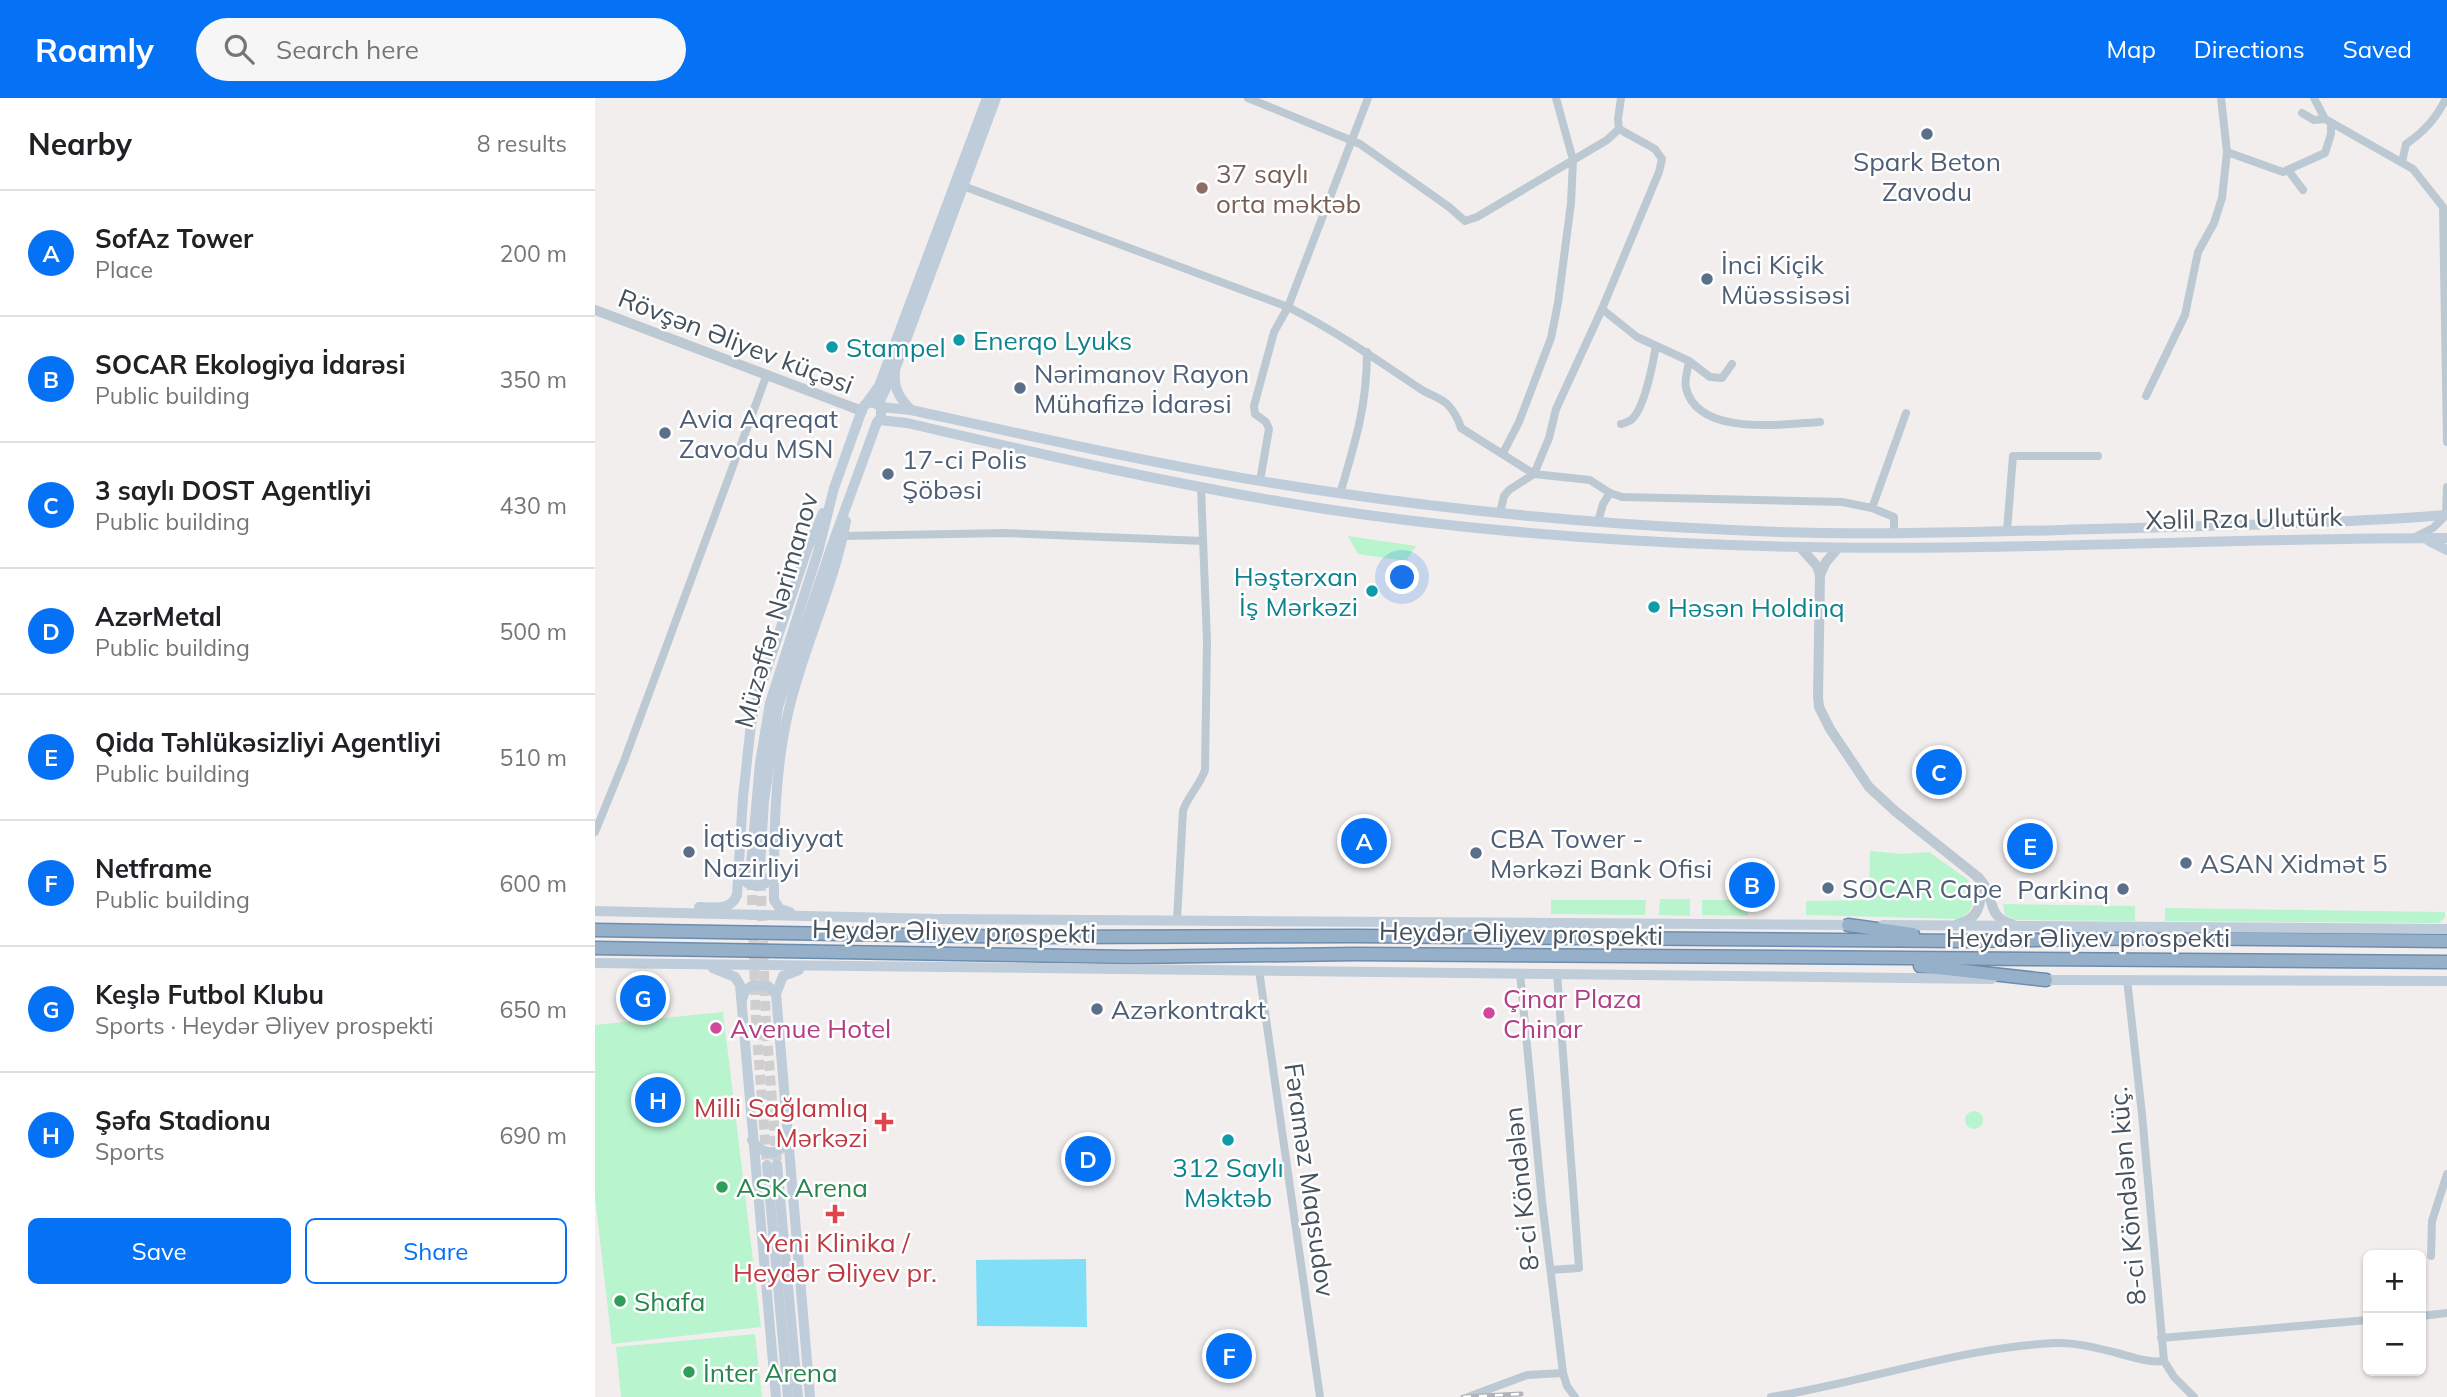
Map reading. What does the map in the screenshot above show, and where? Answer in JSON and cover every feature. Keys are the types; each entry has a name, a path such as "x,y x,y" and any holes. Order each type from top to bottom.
{"highway":[{"path":"1848,925 1962,941"},
{"name":"Heydər Əliyev prospekti","path":"595,930 1040,937 1356,936 1962,941 2159,938 2447,941"},
{"name":"Heydər Əliyev prospekti","path":"595,948 1130,957 1355,954 2447,962"},
{"path":"1857,959 2046,980"}],"main road":[{"name":"Müzəffər Nərimanov","path":"851,495 818,582 778,707 756,866 759,763 770,703 818,552 834,488 863,410 879,386 987,98"},
{"path":"807,916 783,911 776,906 776,800 789,710 839,556 851,495 882,414 880,406 996,98"},
{"path":"896,367 894,378 898,393 911,410"},
{"path":"878,421 867,422 863,410 872,402 880,406"},
{"name":"Xəlil Rza Ulutürk","path":"880,406 911,410 1103,453 1339,494 1598,522 1733,530 1894,532 2042,530 2447,516"},
{"name":"Xəlil Rza Ulutürk","path":"878,421 907,423 1100,468 1201,488 1441,524 1556,535 1838,548 2447,538"},
{"path":"1100,468 1103,453"},
{"path":"595,911 728,906 735,902 743,797 756,701 808,547 834,488"},
{"path":"1733,530 1733,545"},
{"path":"2042,530 2043,545"},
{"path":"2412,538 2435,542 2447,550"},
{"path":"739,867 743,879 756,886 766,883 774,870"},
{"path":"595,911 938,919 2447,929"},
{"path":"2422,929 2439,926 2447,921"},
{"path":"595,963 1557,972 2046,980 2447,981"},
{"path":"697,964 735,977 742,1000 776,1397"},
{"path":"810,1397 775,994 783,976 811,966"},
{"path":"742,1000 745,991 753,985 768,986 775,994"},
{"path":"752,1140 767,1153 780,1150 787,1142"},
{"path":"788,1397 772,1164 798,1397"}],"street":[{"path":"1248,98 1352,139 1465,221 1478,217 1607,140 1619,129"},
{"path":"1260,481 1269,429 1266,422 1255,414 1254,407 1275,332 1288,307 1368,98"},
{"path":"1503,453 1519,422 1551,338 1565,258 1573,160 1556,98"},
{"path":"1619,129 1621,98"},
{"path":"2146,396 2185,316 2201,242 2214,223 2222,198 2227,152 2221,98"},
{"path":"2227,152 2283,172 2325,153 2331,134 2328,121 2314,98"},
{"path":"2402,162 2406,144 2422,133 2440,111 2446,98"},
{"path":"2302,113 2314,120 2328,121 2402,162 2419,176 2445,205 2447,442"},
{"path":"1500,513 1504,496 1509,490 1534,474 1571,372 1602,309 1659,172 1662,159 1655,149 1619,129"},
{"path":"2288,170 2302,190"},
{"path":"963,186 1288,307 1367,352 1424,392 1446,402 1461,428 1534,474 1590,480 1622,497 1842,502 1871,508 1894,517 1894,532"},
{"path":"1602,309 1637,337 1689,361 1716,379 1722,378 1732,364"},
{"name":"Rövşən Əliyev küçəsi","path":"595,310 863,410"},
{"path":"1621,424 1630,420 1638,409 1652,369 1656,346"},
{"path":"1339,494 1359,432 1366,395 1367,352"},
{"path":"1689,361 1686,389 1697,408 1712,419 1758,425 1820,422"},
{"path":"595,832 624,761 767,374"},
{"path":"1871,508 1906,413"},
{"path":"2007,531 2013,456 2098,456"},
{"path":"2412,538 2427,532 2447,516 2447,487"},
{"path":"1177,920 1185,803 1200,786 1205,771 1207,641 1201,488"},
{"path":"1598,522 1603,504 1610,493"},
{"path":"843,537 913,533 1004,533 1203,541"},
{"path":"1800,547 1817,566 1820,575 1819,707 1841,749 1869,787 1979,878 1989,890 1998,918 2026,926"},
{"path":"1820,575 1826,562 1838,548"},
{"path":"1949,926 1966,922 1977,911 1981,899 1979,878"},
{"name":"Fəraməz Maqsudov","path":"1259,970 1320,1397"},
{"path":"1551,1270 1579,1268 1557,972"},
{"name":"8-ci Köndələn","path":"1520,973 1563,1373 1567,1386 1575,1397"},
{"name":"8-ci Köndələn küç.","path":"2127,979 2164,1361"},
{"path":"2431,1256 2432,1221 2447,1174"},
{"path":"2426,1316 2447,1314"},
{"path":"2161,1338 2363,1320"},
{"path":"1771,1397 1825,1389 1919,1364 2022,1346 2071,1344 2144,1360 2164,1361 2169,1371 2194,1397"},
{"path":"1468,1397 1527,1375 1563,1373"}],"green space":[{"path":"1348,536 1416,546 1406,561 1358,554"},
{"path":"1870,851 1902,854 1929,852 1967,879 1975,890 1971,908 1959,919 1806,915 1806,901 1869,900"},
{"path":"1660,899 1690,899 1690,916 1659,915"},
{"path":"1551,900 1646,900 1645,915 1551,914"},
{"path":"1702,900 1749,900 1748,916 1702,915"},
{"path":"2003,904 2135,906 2135,921 2016,920 2005,915"},
{"path":"2165,908 2445,912 2445,917 2439,923 2165,921"},
{"path":"723,1012 761,1327 612,1344 595,1197 595,1025"},
{"path":"1974,1111 1980,1114 1983,1120 1980,1126 1974,1129 1968,1126 1965,1120 1968,1114"},
{"name":"İnter Arena","path":"755,1334 762,1397 621,1397 616,1347"}],"water":[{"path":"1086,1259 1087,1327 977,1326 976,1260"}],"tunnel":[{"path":"751,865 756,1022 767,1165"},
{"path":"760,866 766,1024 777,1164"}],"railway":[{"path":"1463,1397 1521,1394"}],"place":[{"name":"Spark Beton Zavodu","path":"1927,134"},
{"name":"37 saylı orta məktəb","path":"1202,188"},
{"name":"İnci Kiçik Müəssisəsi","path":"1707,279"},
{"name":"Enerqo Lyuks","path":"959,340"},
{"name":"Stampel","path":"832,347"},
{"name":"Nərimanov Rayon Mühafizə İdarəsi","path":"1020,388"},
{"name":"Avia Aqreqat Zavodu MSN","path":"665,433"},
{"name":"17-ci Polis Şöbəsi","path":"888,474"},
{"name":"Həştərxan İş Mərkəzi","path":"1372,591"},
{"name":"Həsən Holdinq","path":"1654,607"},
{"name":"3 saylı DOST Agentliyi","path":"1939,772"},
{"name":"SofAz Tower","path":"1364,841"},
{"name":"Qida Təhlükəsizliyi Agentliyi","path":"2030,846"},
{"name":"İqtisadiyyat Nazirliyi","path":"689,852"},
{"name":"CBA Tower - Mərkəzi Bank Ofisi","path":"1476,853"},
{"name":"ASAN Xidmət 5","path":"2186,863"},
{"name":"SOCAR Ekologiya İdarəsi","path":"1752,885"},
{"name":"SOCAR Cape","path":"1828,888"},
{"name":"Parkinq","path":"2123,889"},
{"name":"Keşlə Futbol Klubu","path":"643,998"},
{"name":"Azərkontrakt","path":"1097,1009"},
{"name":"Çinar Plaza Chinar","path":"1489,1013"},
{"name":"Avenue Hotel","path":"716,1028"},
{"name":"Şəfa Stadionu","path":"658,1100"},
{"name":"Milli Sağlamlıq Mərkəzi","path":"884,1122"},
{"name":"312 Saylı Məktəb","path":"1228,1140"},
{"name":"AzərMetal","path":"1088,1159"},
{"name":"ASK Arena","path":"722,1187"},
{"name":"Yeni Klinika / Heydər Əliyev pr.","path":"835,1214"},
{"name":"Shafa","path":"620,1301"},
{"name":"Netframe","path":"1229,1356"},
{"name":"İnter Arena","path":"689,1372"}]}
